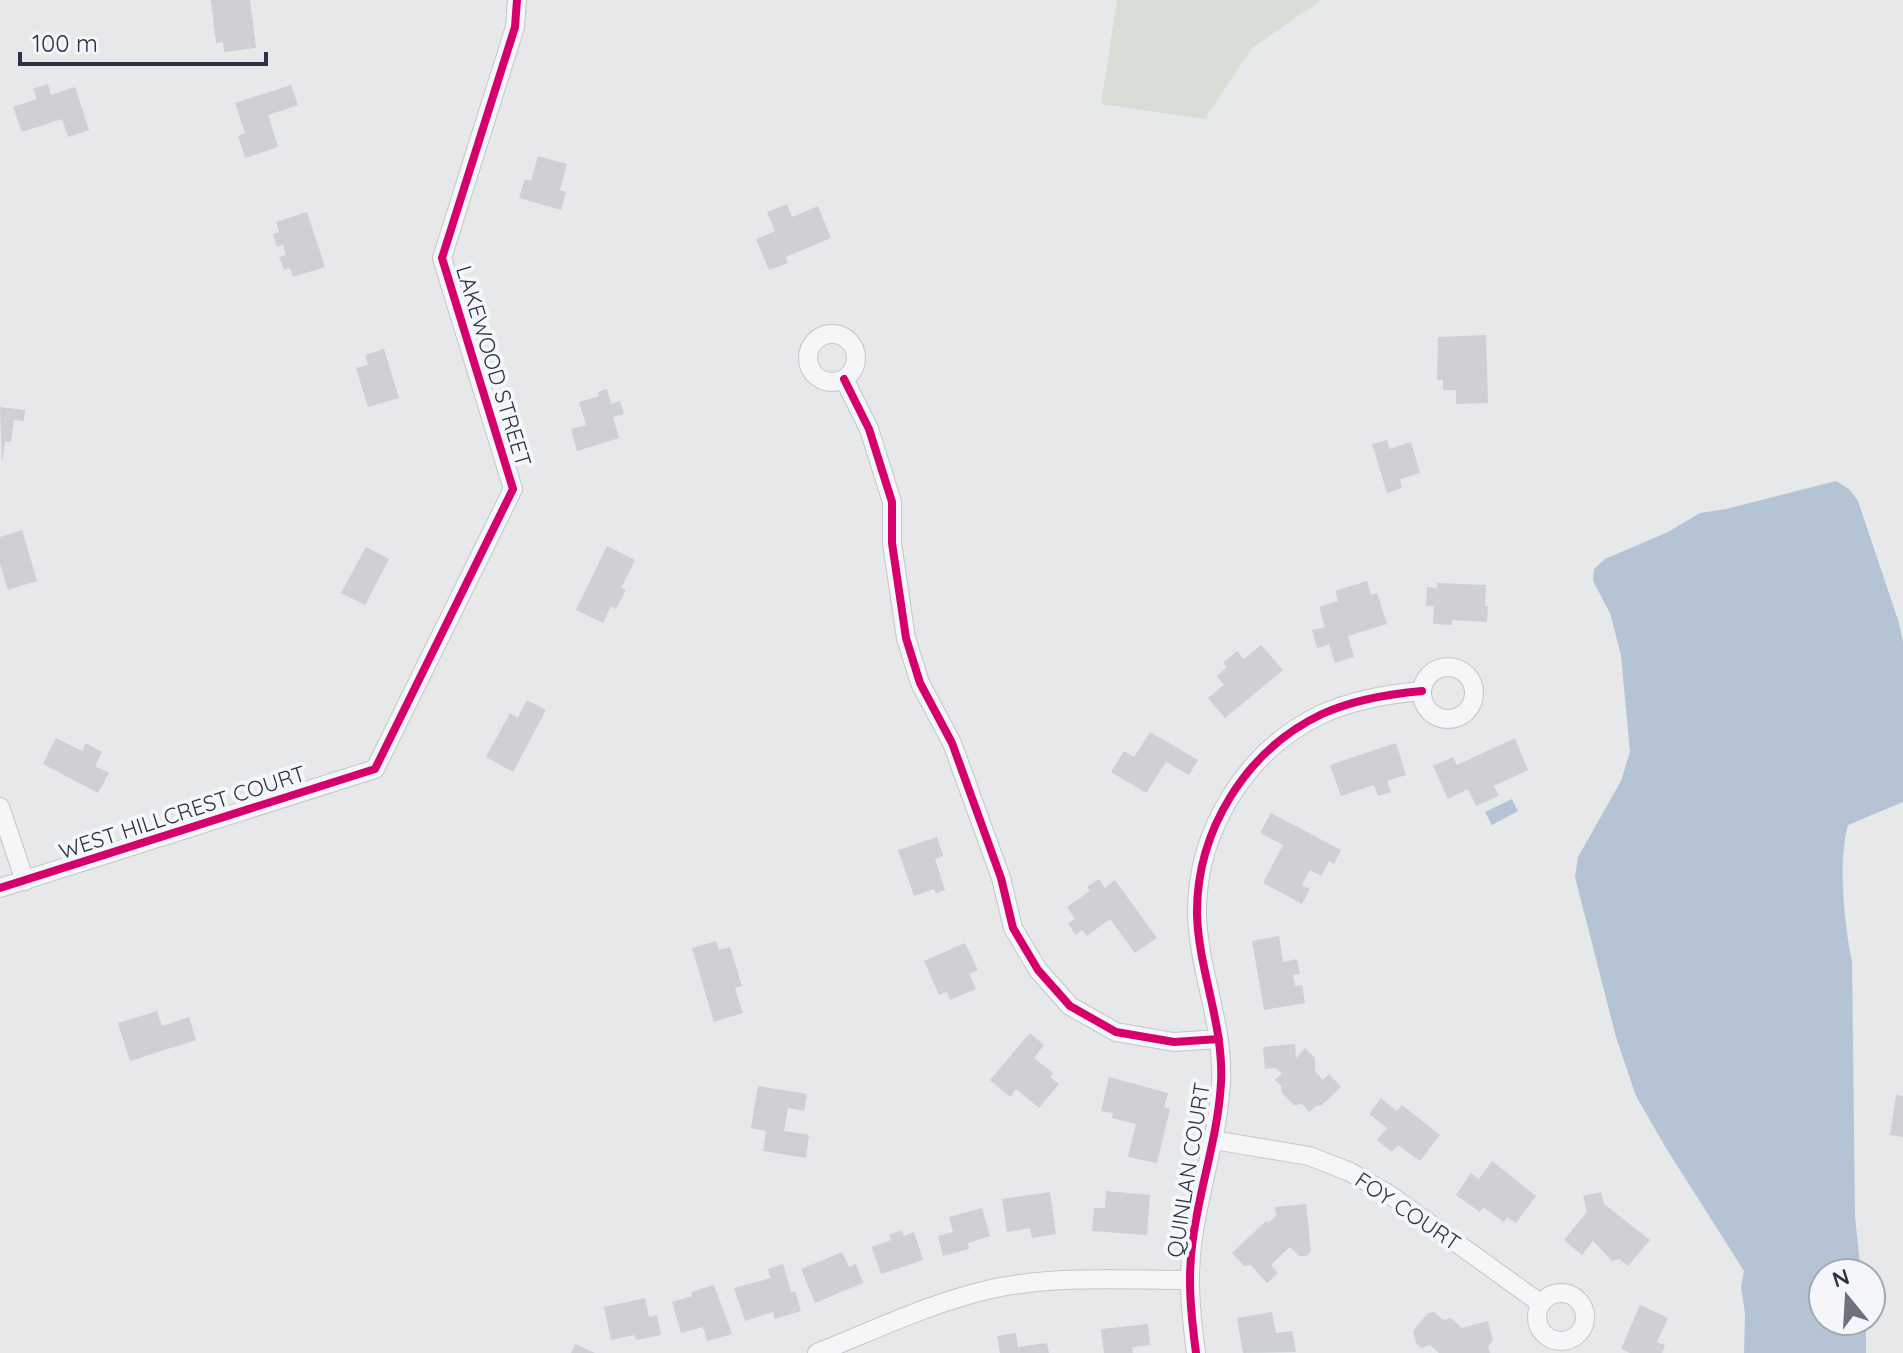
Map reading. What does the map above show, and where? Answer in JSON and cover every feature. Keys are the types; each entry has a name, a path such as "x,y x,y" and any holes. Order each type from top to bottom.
{"street":[{"name":"LAKEWOOD STREET","path":"375,769 513,489 442,258 515,27 517,0"},
{"path":"844,379 869,429 892,502 892,543 906,638 920,683 952,743 1001,878 1013,928 1038,970 1070,1006 1116,1032 1174,1042 1219,1039"},
{"name":"QUINLAN COURT","path":"1196,1353 1189,1280 1195,1223 1214,1140 1221,1074 1219,1039 1202,960 1197,914 1206,853 1217,818 1245,773 1300,726 1355,702 1422,691"},
{"name":"WEST HILLCREST COURT","path":"0,888 375,769"},
{"path":"0,807 25,881"},
{"name":"FOY COURT","path":"1214,1140 1309,1156 1350,1172 1390,1195 1540,1303"},
{"path":"817,1353 897,1318 993,1289 1045,1281 1189,1280"}],"shaded area":[{"path":"1117,0 1321,0 1251,49 1205,119 1101,104"}],"water":[{"path":"1836,481 1849,489 1858,501 1903,642 1903,802 1848,825 1843,856 1845,911 1852,961 1855,1217 1859,1257 1807,1257 1807,1337 1866,1337 1866,1353 1744,1353 1745,1313 1741,1287 1744,1271 1636,1096 1616,1037 1575,877 1578,857 1621,781 1630,752 1621,655 1610,613 1593,581 1594,569 1605,559 1668,532 1700,513"},
{"path":"1512,799 1518,811 1492,825 1485,812"}],"building":[{"path":"211,0 250,0 256,48 224,52 223,42 216,43"},
{"path":"48,84 51,95 75,87 89,130 68,137 62,119 22,132 13,107 37,99 33,89"},
{"path":"291,85 298,105 268,115 278,147 245,158 238,136 245,133 235,103"},
{"path":"538,156 567,164 560,190 566,192 561,210 519,198 525,179 531,181"},
{"path":"787,204 792,217 818,206 831,238 786,257 788,263 769,270 756,239 775,231 767,212"},
{"path":"307,212 325,267 293,277 290,268 284,270 279,257 286,255 283,245 277,247 273,234 279,232 276,222"},
{"path":"1486,335 1488,403 1456,404 1456,390 1443,390 1443,380 1437,380 1438,337"},
{"path":"384,349 399,398 368,407 356,368 368,365 365,355"},
{"path":"607,389 611,404 620,401 624,414 613,417 619,438 577,451 571,429 586,425 579,402 599,396 598,392"},
{"path":"0,407 25,410 24,421 14,420 11,442 5,442 2,464"},
{"path":"1387,440 1390,449 1411,442 1420,473 1400,479 1402,488 1387,493 1372,444"},
{"path":"22,530 37,581 8,590 0,564 0,537"},
{"path":"607,546 635,560 621,588 626,590 616,609 611,606 603,623 576,610"},
{"path":"366,547 389,559 365,605 341,593"},
{"path":"1367,581 1371,595 1377,593 1387,624 1348,636 1354,657 1335,663 1329,644 1317,648 1312,630 1325,627 1319,607 1338,601 1335,591"},
{"path":"1437,583 1486,585 1487,622 1452,620 1452,625 1433,624 1434,606 1426,606 1427,587 1437,588"},
{"path":"1261,645 1283,670 1225,718 1208,698 1224,685 1217,676 1227,667 1223,663 1237,651 1244,659"},
{"path":"527,700 546,710 513,772 486,757 510,713 518,718"},
{"path":"1150,732 1198,760 1189,775 1166,762 1146,793 1111,772 1124,751 1134,757"},
{"path":"56,738 82,751 86,743 102,752 95,766 109,773 98,793 43,764"},
{"path":"1515,738 1528,770 1494,786 1499,796 1476,806 1468,789 1448,799 1433,766 1453,757 1457,765"},
{"path":"1396,743 1406,775 1387,781 1391,792 1378,796 1374,785 1341,796 1330,765"},
{"path":"1271,813 1341,850 1334,864 1329,861 1321,876 1310,870 1302,885 1310,889 1302,904 1263,883 1283,845 1260,833"},
{"path":"937,837 943,856 935,859 945,890 936,893 934,889 914,896 898,850"},
{"path":"1099,879 1105,888 1115,880 1157,938 1135,953 1110,919 1087,936 1082,930 1076,935 1068,924 1075,919 1067,907 1090,891 1087,887"},
{"path":"1279,936 1283,962 1297,959 1300,974 1293,975 1295,986 1302,985 1305,1003 1264,1010 1252,941"},
{"path":"716,941 719,950 730,947 742,986 735,988 743,1013 714,1022 692,948"},
{"path":"965,943 978,970 969,974 976,989 950,1000 947,992 939,995 924,961"},
{"path":"157,1011 162,1026 189,1017 196,1040 130,1061 118,1023"},
{"path":"1030,1033 1044,1045 1034,1058 1053,1073 1050,1077 1059,1084 1039,1108 1016,1089 1010,1097 990,1080"},
{"path":"1295,1044 1296,1058 1305,1048 1315,1058 1315,1071 1323,1080 1329,1074 1341,1087 1322,1105 1309,1112 1302,1104 1294,1105 1282,1093 1281,1086 1275,1080 1282,1074 1276,1068 1265,1069 1263,1047"},
{"path":"1109,1077 1168,1093 1164,1107 1170,1109 1157,1163 1128,1157 1136,1124 1112,1118 1113,1113 1101,1111"},
{"path":"758,1086 807,1094 804,1111 788,1108 784,1131 809,1135 806,1158 763,1151 766,1131 751,1128"},
{"path":"1896,1095 1903,1096 1903,1137 1890,1135"},
{"path":"1381,1098 1397,1111 1402,1105 1440,1135 1420,1161 1398,1145 1392,1152 1377,1140 1387,1128 1369,1114"},
{"path":"1492,1161 1536,1196 1516,1223 1507,1217 1504,1222 1483,1207 1480,1212 1456,1195 1471,1173 1479,1179"},
{"path":"1106,1191 1150,1195 1147,1235 1092,1231 1094,1208 1105,1208"},
{"path":"1050,1192 1056,1234 1032,1238 1030,1228 1007,1232 1002,1199"},
{"path":"1601,1192 1604,1204 1650,1240 1628,1266 1619,1259 1612,1261 1593,1241 1582,1255 1564,1240 1587,1212 1583,1196"},
{"path":"1306,1204 1311,1251 1306,1256 1299,1256 1290,1247 1271,1265 1278,1273 1267,1283 1251,1265 1244,1266 1232,1253 1266,1221 1268,1223 1276,1216 1275,1207"},
{"path":"982,1208 990,1236 968,1243 969,1249 943,1256 938,1236 953,1232 949,1217"},
{"path":"902,1230 904,1236 914,1232 923,1260 881,1274 872,1247 891,1240 889,1235"},
{"path":"842,1252 849,1267 856,1264 863,1283 815,1303 801,1269"},
{"path":"783,1264 791,1292 795,1291 801,1311 775,1319 773,1312 745,1321 734,1288 771,1278 768,1269"},
{"path":"714,1285 732,1334 707,1341 703,1327 681,1333 672,1302"},
{"path":"645,1298 649,1317 657,1315 661,1335 636,1340 634,1335 611,1340 604,1307"},
{"path":"1640,1305 1668,1318 1657,1342 1665,1345 1662,1353 1630,1353 1621,1349"},
{"path":"1272,1312 1276,1333 1292,1331 1296,1352 1243,1353 1237,1318"},
{"path":"1434,1312 1443,1320 1451,1318 1462,1328 1488,1321 1493,1341 1488,1346 1490,1353 1439,1353 1430,1345 1421,1348 1413,1331 1428,1313"},
{"path":"1148,1324 1150,1345 1132,1347 1133,1353 1104,1353 1101,1329"},
{"path":"1016,1333 1018,1347 1047,1343 1049,1353 1000,1353 997,1336"},
{"path":"575,1344 595,1353 571,1353"}],"cycle path":[{"path":"0,888 375,769 513,489 442,258 515,27 517,0"},
{"path":"844,379 869,429 892,502 892,543 906,638 920,683 952,743 1001,878 1013,928 1038,970 1070,1006 1116,1032 1174,1042 1219,1039"},
{"path":"1196,1353 1190,1296 1191,1253 1221,1083 1219,1040 1197,915 1205,853 1231,796 1249,771 1270,749 1295,730 1322,714 1346,705 1422,691"}]}
